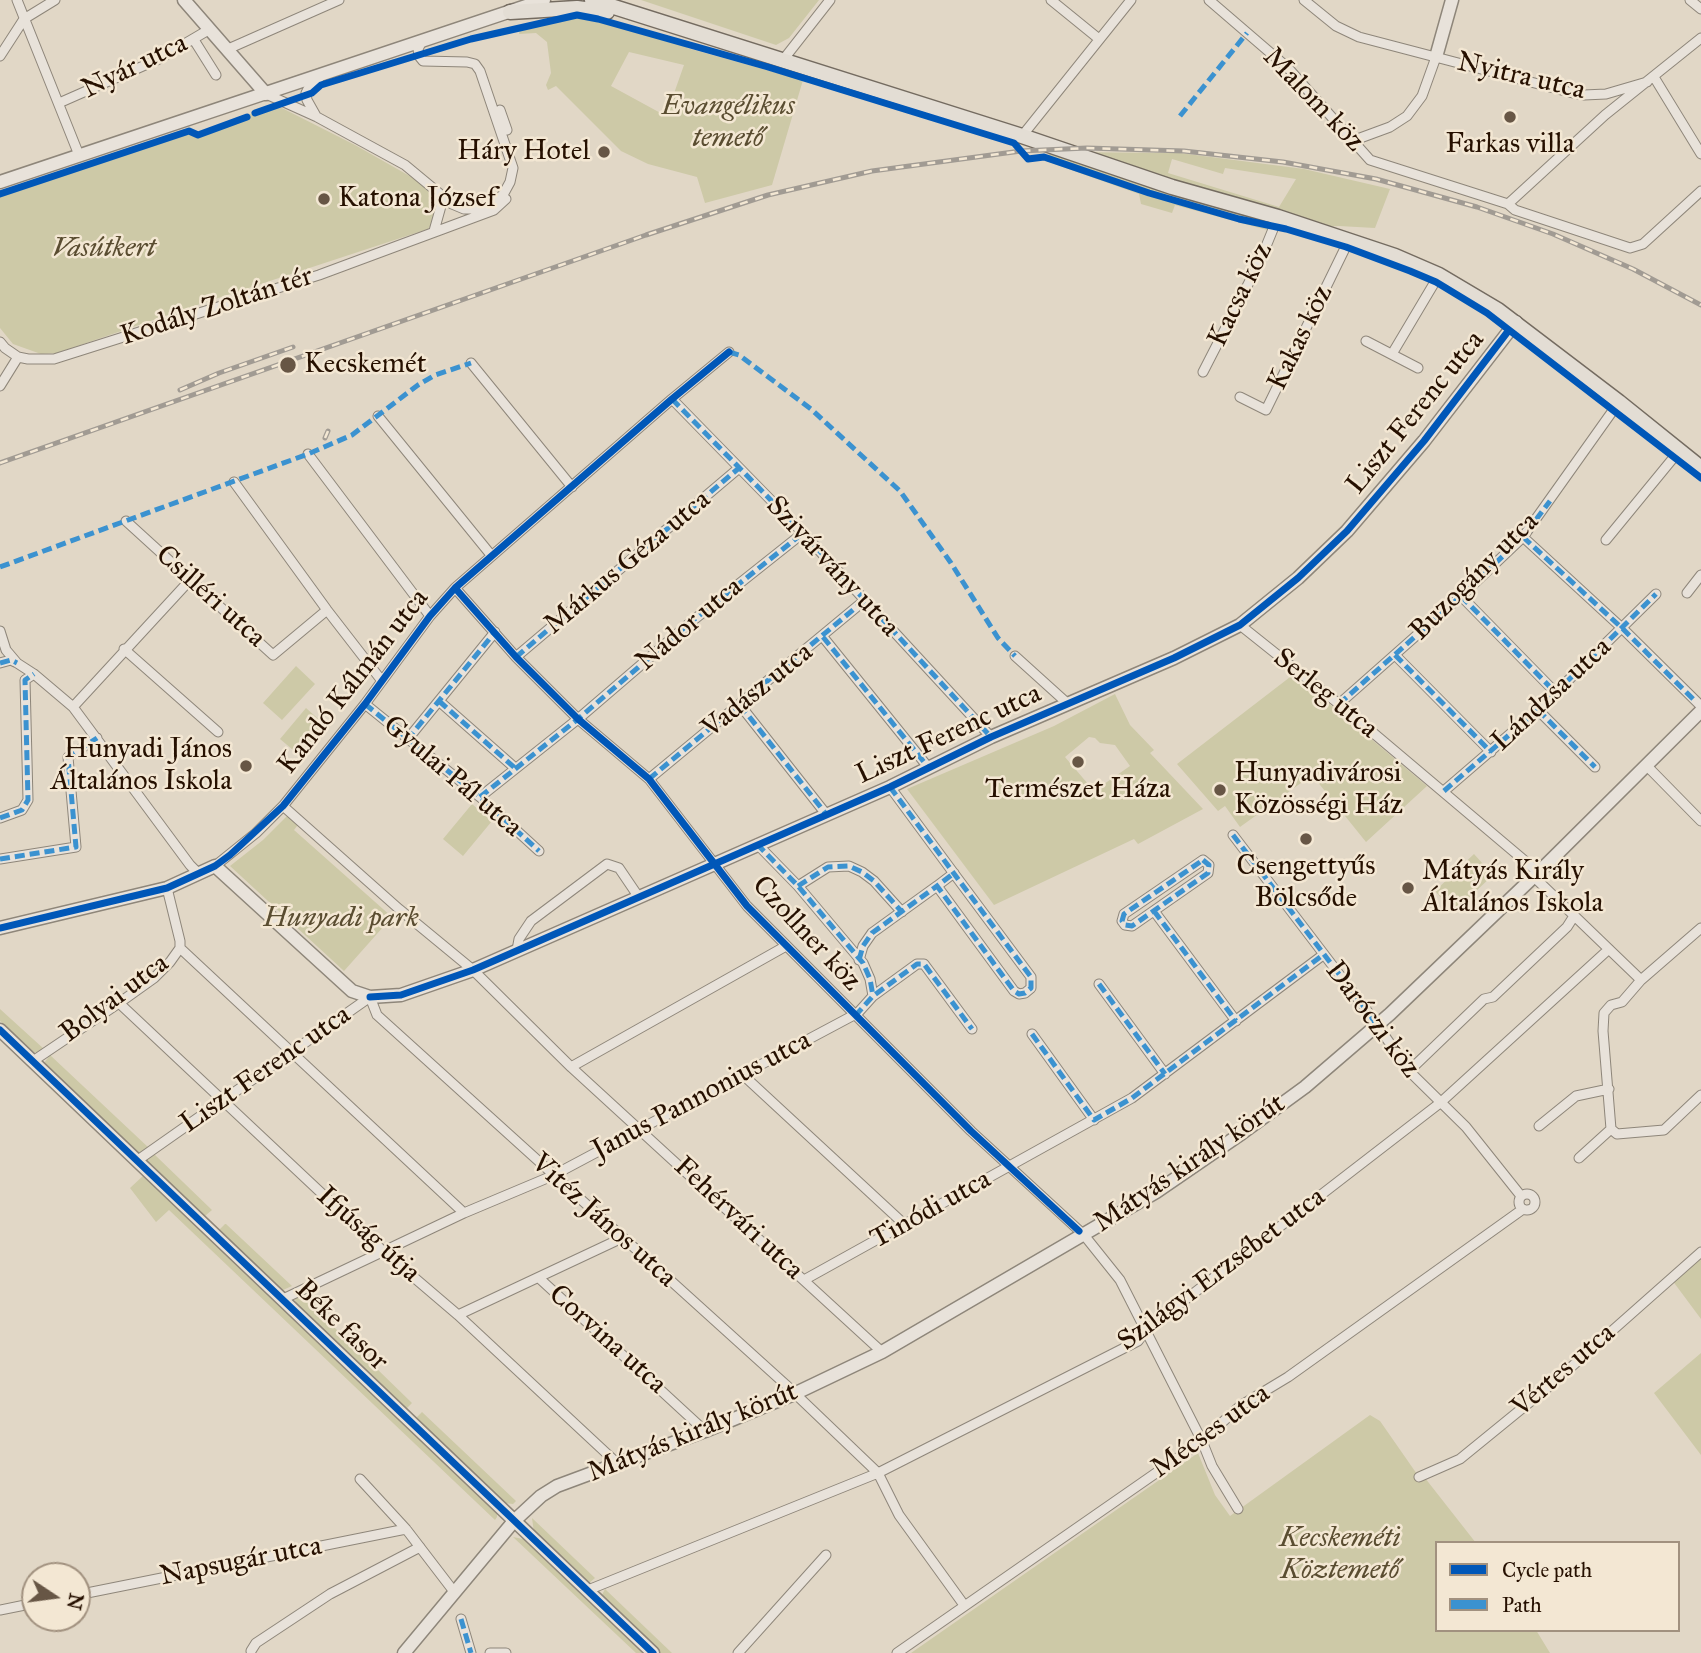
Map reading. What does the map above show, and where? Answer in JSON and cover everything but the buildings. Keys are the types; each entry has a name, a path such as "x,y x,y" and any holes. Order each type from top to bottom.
{"main road":[{"path":"592,0 1395,256 1471,292 1516,322 1701,468"},
{"path":"618,0 656,21"},
{"path":"510,12 577,8 656,21"}],"street":[{"path":"17,0 79,155"},
{"path":"0,56 24,19 55,0"},
{"path":"184,0 266,94 317,117 405,165 459,207 481,209"},
{"path":"228,49 339,0"},
{"path":"0,182 544,0"},
{"path":"783,60 830,0"},
{"path":"1051,0 1099,39"},
{"path":"1022,136 1131,0"},
{"name":"Malom köz","path":"1209,0 1288,68 1370,160 1508,204 1515,210 1612,244 1633,248 1643,244 1701,191"},
{"name":"Nyitra utca","path":"1304,0 1324,18 1359,37 1584,95 1606,94 1651,80"},
{"path":"1352,142 1390,127 1413,109 1427,85 1452,0"},
{"path":"1690,0 1701,9"},
{"name":"Nyár utca","path":"59,103 159,59 210,29"},
{"path":"194,40 216,75"},
{"name":"Kodály Zoltán tér","path":"422,41 418,49 423,61 475,64 480,71 513,168 508,187 501,198 466,219"},
{"name":"Nyitra utca","path":"1508,204 1605,115 1700,42"},
{"path":"317,117 306,93 323,74"},
{"path":"1651,80 1701,154"},
{"path":"500,110 517,169 514,185 506,199"},
{"path":"434,230 441,206 438,191"},
{"name":"Kodály Zoltán tér","path":"481,209 506,199"},
{"name":"Kodály Zoltán tér","path":"18,357 54,359 307,279 494,210 506,199"},
{"name":"Kacsa köz","path":"1202,372 1261,261 1278,217"},
{"name":"Kakas köz","path":"1240,397 1266,410 1349,240"},
{"path":"1392,354 1439,275"},
{"name":"Liszt Ferenc utca","path":"138,1160 370,997 401,995 473,970 890,787 991,737 1174,658 1240,625 1298,578 1347,531 1424,441 1516,322"},
{"path":"1366,341 1418,369"},
{"path":"0,342 18,357 0,386"},
{"name":"Kandó Kálmán utca","path":"0,928 167,888 215,866 256,833 283,806 365,704 430,616 455,588 672,398 729,352"},
{"path":"471,363 572,487"},
{"name":"Szivárvány utca","path":"672,398 803,533 991,737"},
{"name":"Buzogány utca","path":"1339,704 1523,537 1619,402"},
{"path":"378,416 491,555"},
{"path":"1606,540 1679,452"},
{"path":"308,454 430,616"},
{"name":"Márkus Géza utca","path":"516,657 739,468"},
{"path":"234,482 382,681"},
{"name":"Csilléri utca","path":"126,521 274,655 327,610"},
{"name":"Nádor utca","path":"480,797 803,533"},
{"path":"1523,537 1623,629 1701,708"},
{"path":"1687,593 1701,575"},
{"path":"73,707 190,580"},
{"name":"Czollner köz","path":"455,588 516,657 578,719 649,779 747,906 854,1015 934,1089 1008,1167 1084,1235 1120,1280 1222,1486 1238,1509"},
{"name":"Lándzsa utca","path":"1444,792 1538,710 1656,594"},
{"path":"1461,596 1555,692"},
{"name":"Vadász utca","path":"649,779 865,600"},
{"name":"Serleg utca","path":"1240,625 1444,792 1536,874 1574,916 1641,980"},
{"path":"0,631 6,650 17,663"},
{"path":"407,740 495,632"},
{"path":"823,637 928,767"},
{"path":"124,649 218,732"},
{"path":"1395,655 1491,752"},
{"path":"1015,656 1067,704"},
{"path":"0,663 11,660 17,663 73,707 199,874"},
{"path":"0,818 22,810 28,800 25,680 34,674"},
{"path":"439,701 515,768"},
{"name":"Gyulai Pál utca","path":"365,704 480,797 539,851"},
{"path":"740,705 826,814"},
{"name":"Mátyás király körút","path":"404,1653 514,1521 541,1496 558,1486 619,1465 794,1394 882,1352 1156,1192 1242,1133 1305,1087 1376,1027 1536,874 1701,708"},
{"path":"1538,710 1595,767"},
{"path":"0,859 76,847 68,757 97,738"},
{"path":"1646,765 1701,821"},
{"path":"890,787 1031,977 1031,988 1026,993 1019,994 1014,991 937,886"},
{"name":"Fehérvári utca","path":"283,806 399,909 473,970 571,1067 882,1352"},
{"name":"Daróczi köz","path":"1233,835 1371,1016 1376,1027 1409,1071 1466,1127 1521,1196"},
{"path":"757,844 799,886 859,960 870,979 873,996"},
{"path":"1198,861 1207,862 1210,869 1208,873 1154,911 1132,926 1125,925 1122,921 1124,914 1198,861"},
{"path":"517,950 519,939 531,921 607,864 619,868 638,896"},
{"name":"Vitéz János utca","path":"215,866 337,979 352,991 370,997 377,1015 878,1473 899,1515 964,1605"},
{"path":"799,886 822,869 849,866 874,881 902,912"},
{"path":"859,960 863,946 872,933 954,873"},
{"name":"Bolyai utca","path":"33,1061 153,978 180,948 178,928 167,888"},
{"path":"1154,911 1236,1021"},
{"path":"1409,1071 1484,999 1493,997 1567,927 1574,916"},
{"path":"1701,928 1641,980 1622,1002 1611,1005 1604,1013 1603,1031 1611,1129 1617,1134 1664,1130 1701,1095"},
{"path":"571,1067 786,946"},
{"path":"180,948 464,1213"},
{"name":"Szilágyi Erzsébet utca","path":"588,1590 878,1473 1138,1341 1146,1330 1440,1103 1609,950"},
{"name":"Tinódi utca","path":"804,1280 1132,1098 1323,955"},
{"name":"Janus Pannonius utca","path":"283,1299 464,1213 552,1175 743,1075 854,1015 873,996 917,964 924,964 972,1029"},
{"path":"1099,984 1165,1074"},
{"name":"Ifjúság útja","path":"119,1003 383,1251 458,1315 619,1465"},
{"name":"Béke fasor","path":"0,1030 653,1653"},
{"path":"1032,1034 1094,1120"},
{"path":"743,1075 904,1224"},
{"path":"1539,1126 1576,1096 1609,1089"},
{"path":"1579,1158 1611,1129"},
{"name":"Mécses utca","path":"897,1653 1202,1441 1240,1406 1288,1377 1522,1209 1518,1202 1521,1196"},
{"path":"458,1315 622,1238"},
{"name":"Vértes utca","path":"1419,1477 1460,1459 1552,1384 1701,1252"},
{"name":"Corvina utca","path":"539,1278 705,1431"},
{"path":"360,1479 406,1529 456,1593"},
{"name":"Napsugár utca","path":"91,1592 406,1529"},
{"path":"251,1651 256,1643 330,1594 420,1547"},
{"path":"738,1653 826,1555"},
{"path":"0,1610 21,1606"},
{"path":"461,1619 471,1653"},
{"path":"490,1653 506,1653"}],"green space":[{"path":"641,0 819,0 789,38 776,45"},
{"name":"Evangélikus temető","path":"577,15 598,19 603,23 611,22 687,45 687,48 803,80 772,185 705,203 697,177 648,164 621,151 556,86 548,90 546,85 551,73 547,42 536,33 519,34 520,28","holes":["629,52 684,65 666,116 611,86"]},
{"name":"Vasútkert","path":"276,105 429,187 436,196 436,208 435,219 428,229 57,353 41,354 13,344 0,328 0,194 176,135 189,131 200,132"},
{"path":"1051,152 1180,153 1304,169 1390,189 1375,228 1339,226 1267,230 1175,205 1172,213 1141,204 1139,194 1043,160","holes":["1172,159 1223,174 1225,168 1296,179 1279,207 1168,173"]},
{"path":"296,666 315,684 282,720 263,703"},
{"path":"1294,674 1427,786 1366,842 1312,775 1240,827 1225,806 1218,811 1177,764"},
{"path":"1115,694 1130,725 1154,750 1150,753 1203,809 1138,844 1134,839 994,905 907,789 1054,726","holes":["1089,737 1100,743 1115,745 1130,766 1094,791 1065,757"]},
{"path":"306,708 325,725 299,755 280,739"},
{"path":"472,804 492,821 463,856 443,839"},
{"name":"Hunyadi park","path":"290,813 300,822 294,830 392,917 344,971 230,866 263,840"},
{"path":"1474,854 1493,875 1454,912 1435,891"},
{"path":"0,1009 44,1049 39,1053 34,1052 0,1021"},
{"path":"50,1055 149,1148 139,1154 44,1063"},
{"path":"154,1154 212,1210 205,1216 146,1161"},
{"path":"145,1174 497,1513 495,1520 169,1210 156,1222 130,1188"},
{"path":"225,1224 292,1286 283,1290 219,1230"},
{"path":"1701,1256 1701,1319 1672,1280"},
{"path":"300,1294 412,1403 405,1410 296,1305 295,1299"},
{"path":"1701,1353 1701,1455 1654,1393"},
{"path":"422,1412 516,1501 513,1504 504,1503 416,1418"},
{"name":"Kecskeméti Köztemető","path":"1370,1415 1380,1421 1419,1477 1425,1478 1474,1541 1435,1541 1435,1632 1537,1632 1550,1653 911,1653 1198,1453 1215,1495 1230,1516"},
{"path":"532,1518 595,1578 588,1584 534,1533"},
{"path":"513,1537 523,1539 644,1653 636,1653"},
{"path":"605,1589 672,1653 659,1653 604,1599 602,1595"}],"railway":[{"path":"0,463 646,235 768,195 872,171 1021,151 1087,148 1184,151 1283,162 1376,179 1477,207 1553,234 1633,269 1701,305"},
{"path":"180,390 293,347"},
{"path":"325,438 328,431"}],"marked path":[{"path":"1180,116 1247,33"},
{"path":"729,352 739,355 811,409 900,491 951,563 998,638 1015,656"},
{"path":"0,567 308,454 352,435 418,385 435,375 471,363"},
{"path":"672,399 803,533 991,737"},
{"path":"516,657 739,468"},
{"path":"1339,704 1523,537 1550,501"},
{"path":"480,797 803,533"},
{"path":"1523,537 1623,629 1695,701"},
{"path":"1444,791 1538,710 1656,594"},
{"path":"1461,596 1555,692"},
{"path":"649,779 865,600"},
{"path":"407,740 495,632"},
{"path":"823,637 928,767"},
{"path":"1395,655 1491,752"},
{"path":"0,663 11,660 17,663"},
{"path":"0,818 22,810 28,800 25,680 34,674"},
{"path":"439,701 515,768"},
{"path":"365,704 480,797 539,851"},
{"path":"740,705 826,814"},
{"path":"1538,710 1595,767"},
{"path":"0,859 76,847 68,757 97,738"},
{"path":"890,787 958,879 1031,977 1031,988 1025,993 1014,991 937,886 954,873"},
{"path":"1233,835 1371,1016 1376,1027"},
{"path":"757,844 798,886 863,963 873,996"},
{"path":"1203,860 1209,865 1208,873 1132,926 1125,925 1122,921 1124,914 1203,860"},
{"path":"798,886 828,867 849,866 874,881 902,912"},
{"path":"859,960 863,946 872,933 937,886"},
{"path":"1154,911 1236,1021"},
{"path":"1032,1034 1094,1120 1132,1098 1323,955"},
{"path":"855,1016 873,996 917,964 924,964 972,1029"},
{"path":"1099,984 1165,1074"},
{"path":"461,1619 471,1653"}],"cycle path":[{"path":"255,113 312,93 321,85 471,39 577,15 598,19 768,67 1014,143 1028,159 1044,157 1149,193 1346,247 1410,271 1436,282 1487,313 1701,478"},
{"path":"0,194 189,131 198,135 247,117"},
{"path":"370,997 401,995 473,970 890,787 991,737 1174,658 1240,625 1298,578 1347,531 1424,441 1509,330"},
{"path":"0,928 167,888 215,866 230,855 283,806 365,704 430,616 455,588 729,352"},
{"path":"455,588 516,657 578,719 649,779 747,906 971,1131 1079,1231"},
{"path":"0,1030 653,1653"}],"place":[{"name":"Farkas villa","path":"1510,117"},
{"name":"Háry Hotel","path":"604,152"},
{"name":"Katona József","path":"324,199"},
{"name":"Kecskemét","path":"288,365"},
{"name":"Természet Háza","path":"1078,762"},
{"name":"Hunyadi János Általános Iskola","path":"246,766"},
{"name":"Hunyadivárosi Közösségi Ház","path":"1220,790"},
{"name":"Csengettyűs Bölcsőde","path":"1306,839"},
{"name":"Mátyás Király Általános Iskola","path":"1408,888"}]}
